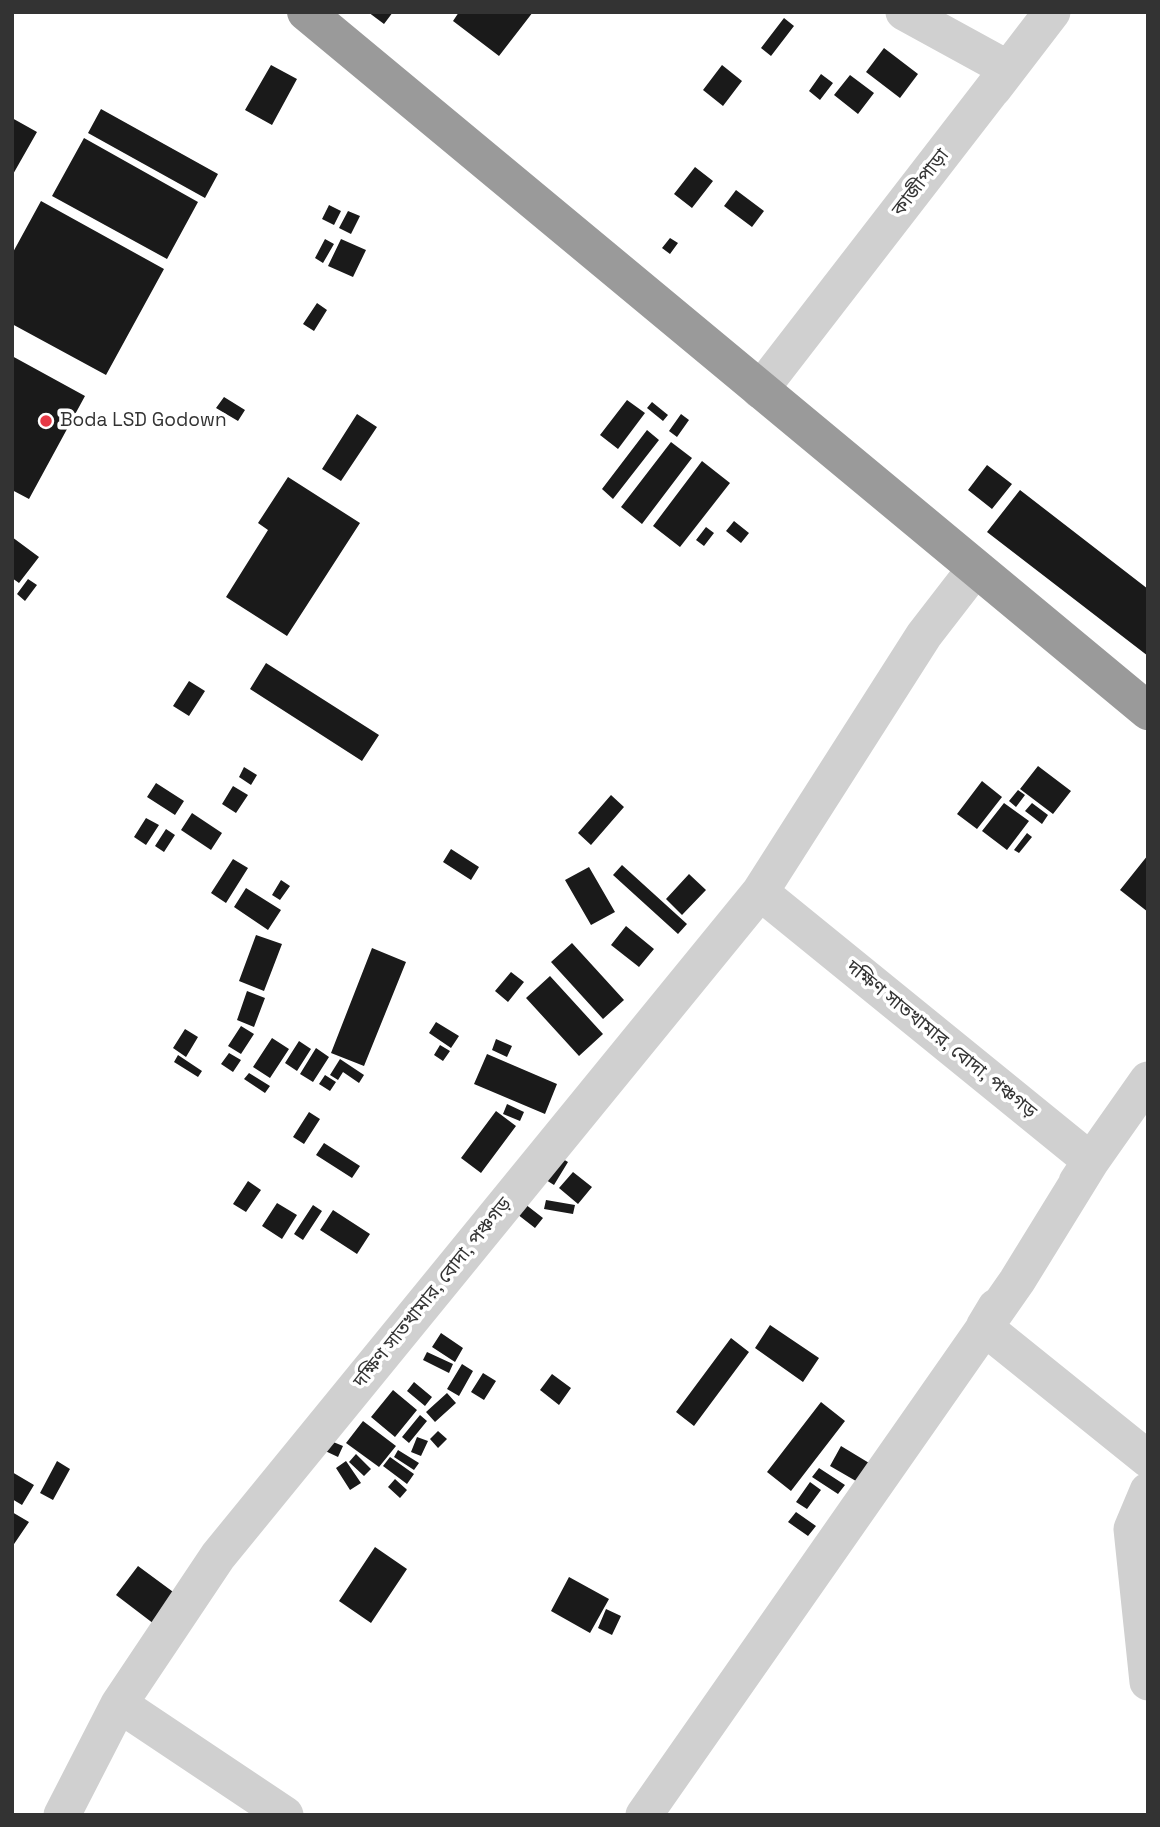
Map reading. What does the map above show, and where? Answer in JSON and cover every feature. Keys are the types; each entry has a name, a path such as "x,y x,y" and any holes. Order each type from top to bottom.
{"highway":[{"path":"306,12 1148,711"}],"street":[{"name":"কাজীপাড়া","path":"760,390 1008,69 904,12"},
{"path":"967,123 1052,12"},
{"name":"দক্ষিণ সাতখামার, বোদা, পঞ্চগড়","path":"62,1815 120,1704 218,1556 760,892 924,635 975,569"},
{"name":"দক্ষিণ সাতখামার, বোদা, পঞ্চগড়","path":"760,892 1091,1161"},
{"path":"645,1815 984,1327 1091,1161 1148,1080"},
{"path":"984,1327 1148,1459"},
{"path":"1148,1491 1132,1529 1148,1682"},
{"path":"120,1704 285,1815"}],"building":[{"path":"368,12 393,12 384,24"},
{"path":"459,12 533,12 499,56 453,21"},
{"path":"784,18 794,26 771,56 761,48"},
{"path":"884,48 918,74 900,98 866,72"},
{"path":"271,65 297,79 272,125 245,110"},
{"path":"722,65 742,81 723,106 703,90"},
{"path":"821,74 833,83 820,100 809,91"},
{"path":"850,75 874,93 858,114 834,95"},
{"path":"101,109 218,174 205,198 88,133"},
{"path":"12,118 37,132 12,176"},
{"path":"84,138 198,202 167,259 52,196"},
{"path":"695,167 713,181 692,208 674,194"},
{"path":"736,190 764,211 752,227 724,206"},
{"path":"41,201 164,269 106,375 12,324 12,254"},
{"path":"329,205 341,211 334,225 322,219"},
{"path":"348,211 360,216 351,234 339,228"},
{"path":"670,238 678,243 670,254 662,248"},
{"path":"325,239 334,244 323,263 315,258"},
{"path":"341,239 366,250 353,277 328,266"},
{"path":"317,303 327,310 314,331 303,324"},
{"path":"12,356 85,396 29,499 12,490"},
{"path":"224,397 245,410 238,421 216,408"},
{"path":"627,400 645,413 618,449 600,435"},
{"path":"652,402 668,415 663,421 647,408"},
{"path":"357,414 377,427 341,481 322,469"},
{"path":"681,414 689,420 677,437 669,431"},
{"path":"647,430 659,440 613,499 602,489"},
{"path":"671,442 692,458 642,524 621,507"},
{"path":"702,461 730,483 680,547 653,526"},
{"path":"987,465 1012,484 992,509 968,490"},
{"path":"288,477 360,523 287,636 226,597 268,530 258,523"},
{"path":"1020,490 1148,589 1148,656 987,532"},
{"path":"734,521 749,533 741,543 726,531"},
{"path":"706,527 714,533 704,546 696,540"},
{"path":"12,537 39,557 19,583 12,578"},
{"path":"28,579 37,585 25,601 17,594"},
{"path":"266,663 379,735 362,761 250,689"},
{"path":"189,681 205,691 189,716 173,706"},
{"path":"1038,766 1071,791 1053,814 1020,789"},
{"path":"244,767 257,775 251,785 239,777"},
{"path":"982,781 1002,797 977,829 957,814"},
{"path":"156,783 184,801 175,815 147,797"},
{"path":"233,786 248,795 236,813 222,804"},
{"path":"1018,790 1025,795 1016,807 1009,801"},
{"path":"611,795 624,807 591,845 578,833"},
{"path":"1004,803 1029,821 1007,850 982,831"},
{"path":"1032,803 1048,815 1042,824 1025,811"},
{"path":"192,813 222,833 211,850 181,830"},
{"path":"146,818 159,825 146,845 134,837"},
{"path":"166,829 175,835 164,852 155,846"},
{"path":"1027,833 1032,837 1019,853 1014,850"},
{"path":"451,849 479,867 471,880 443,862"},
{"path":"1148,855 1148,912 1120,890"},
{"path":"233,859 248,868 226,903 211,893"},
{"path":"622,865 687,924 678,934 613,875"},
{"path":"589,867 615,912 591,925 565,880"},
{"path":"689,874 706,890 682,915 666,899"},
{"path":"281,880 290,886 280,900 272,895"},
{"path":"246,888 281,910 268,930 234,907"},
{"path":"626,926 654,949 639,967 611,945"},
{"path":"256,935 282,944 264,991 239,981"},
{"path":"572,943 624,1000 603,1019 551,962"},
{"path":"372,948 406,962 364,1066 331,1053"},
{"path":"511,972 524,982 508,1002 495,991"},
{"path":"550,976 603,1034 579,1056 526,998"},
{"path":"247,991 265,998 254,1027 237,1020"},
{"path":"436,1022 459,1036 451,1048 429,1033"},
{"path":"241,1026 254,1034 241,1054 228,1046"},
{"path":"185,1029 198,1037 186,1057 173,1048"},
{"path":"272,1038 289,1049 270,1078 253,1067"},
{"path":"496,1039 512,1046 507,1057 492,1050"},
{"path":"299,1041 311,1049 297,1071 285,1063"},
{"path":"440,1045 450,1051 443,1061 434,1055"},
{"path":"316,1048 329,1057 313,1082 300,1074"},
{"path":"229,1053 241,1060 233,1072 221,1064"},
{"path":"487,1054 557,1084 545,1114 474,1084"},
{"path":"178,1055 202,1071 198,1077 174,1062"},
{"path":"340,1059 364,1075 359,1083 343,1072 338,1080 330,1075"},
{"path":"249,1073 270,1086 265,1093 244,1079"},
{"path":"325,1075 336,1082 330,1091 319,1084"},
{"path":"507,1104 524,1112 520,1121 503,1114"},
{"path":"496,1111 516,1126 481,1173 461,1158"},
{"path":"309,1112 320,1119 304,1144 293,1137"},
{"path":"324,1143 360,1166 352,1178 316,1155"},
{"path":"551,1152 568,1162 554,1185 538,1175"},
{"path":"573,1172 592,1187 578,1204 559,1188"},
{"path":"248,1181 261,1190 246,1212 233,1204"},
{"path":"546,1200 575,1205 573,1214 544,1209"},
{"path":"277,1203 297,1215 282,1239 262,1226"},
{"path":"525,1204 543,1218 535,1228 517,1214"},
{"path":"313,1205 322,1211 303,1240 294,1234"},
{"path":"333,1210 370,1234 357,1254 320,1230"},
{"path":"770,1325 819,1358 803,1382 755,1348"},
{"path":"441,1333 463,1348 455,1362 432,1347"},
{"path":"731,1338 749,1352 694,1426 676,1412"},
{"path":"427,1352 453,1364 449,1373 423,1360"},
{"path":"462,1364 473,1371 459,1396 447,1389"},
{"path":"483,1373 496,1381 484,1400 471,1392"},
{"path":"552,1374 571,1388 559,1405 540,1390"},
{"path":"414,1382 432,1397 425,1406 407,1391"},
{"path":"393,1390 417,1410 395,1437 371,1417"},
{"path":"447,1393 456,1403 435,1422 426,1412"},
{"path":"821,1402 845,1421 791,1491 767,1472"},
{"path":"420,1415 427,1421 409,1443 402,1437"},
{"path":"363,1421 396,1446 379,1467 346,1443"},
{"path":"438,1431 447,1439 438,1448 430,1439"},
{"path":"417,1437 428,1441 421,1456 411,1452"},
{"path":"326,1439 343,1446 338,1457 321,1449"},
{"path":"841,1446 879,1469 868,1488 830,1466"},
{"path":"398,1450 419,1463 414,1470 394,1457"},
{"path":"356,1454 371,1469 364,1476 349,1462"},
{"path":"390,1457 414,1474 407,1484 383,1466"},
{"path":"57,1461 70,1469 53,1500 40,1493"},
{"path":"346,1461 361,1483 350,1490 336,1468"},
{"path":"819,1468 845,1485 838,1494 812,1477"},
{"path":"12,1472 34,1485 22,1505 12,1499"},
{"path":"395,1479 407,1490 400,1498 388,1487"},
{"path":"810,1482 821,1490 807,1509 796,1502"},
{"path":"12,1512 29,1522 12,1547"},
{"path":"796,1512 816,1526 808,1536 788,1522"},
{"path":"375,1547 407,1569 371,1623 339,1601"},
{"path":"138,1566 180,1597 158,1627 116,1595"},
{"path":"569,1577 609,1599 590,1633 551,1611"},
{"path":"606,1609 621,1616 612,1635 598,1628"}],"place":[{"name":"Boda LSD Godown","path":"46,421"}]}
